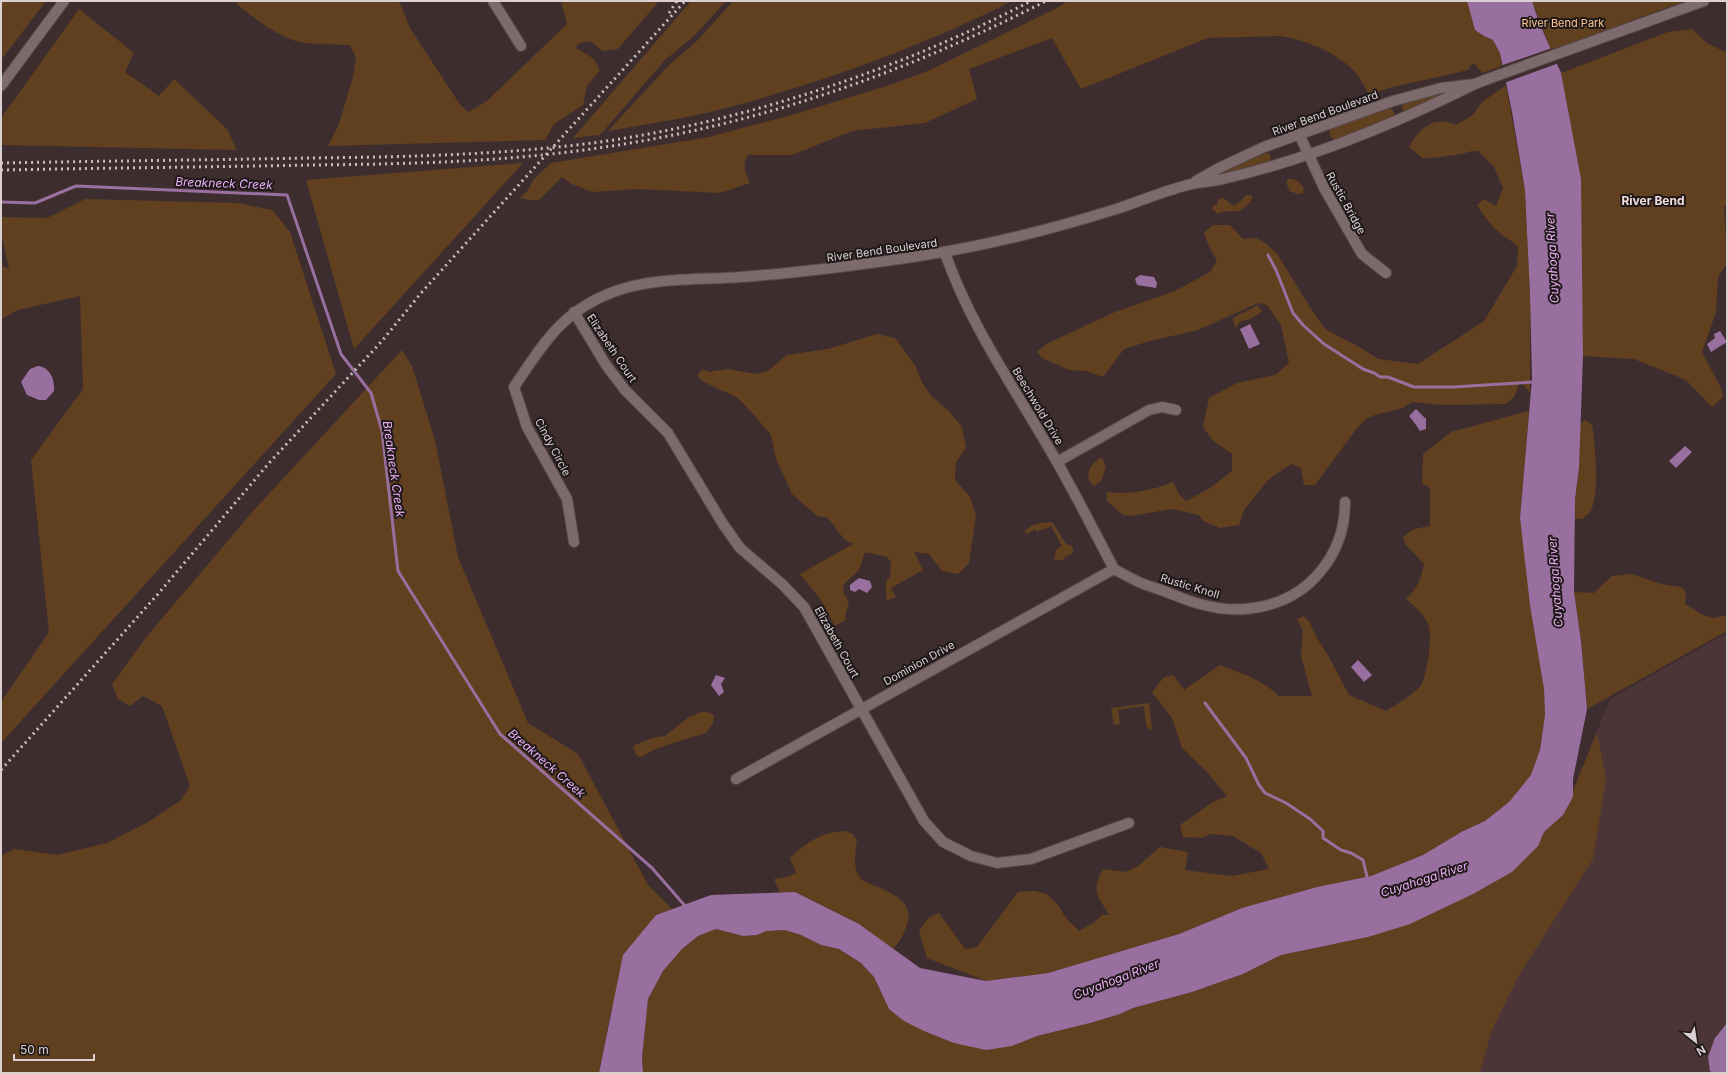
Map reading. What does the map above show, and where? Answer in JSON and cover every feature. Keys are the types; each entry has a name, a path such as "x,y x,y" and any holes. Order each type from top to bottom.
{"street":[{"path":"1,86 64,1"},
{"path":"493,1 521,46"},
{"name":"River Bend Boulevard","path":"574,312 586,304 613,292 643,284 819,271 945,253 1053,228 1191,184 1223,178 1308,154 1401,120 1485,80 1704,1"},
{"name":"River Bend Boulevard","path":"1191,184 1219,168 1264,147 1299,134 1394,101 1441,88 1475,84"},
{"name":"Rustic Bridge","path":"1299,134 1332,202 1362,254 1386,272"},
{"name":"Beechwold Drive","path":"945,253 955,280 978,328 1057,462 1114,569"},
{"name":"Cindy Circle","path":"574,312 547,338 514,387 527,427 568,499 574,542"},
{"name":"Elizabeth Court","path":"574,312 606,365 625,390 668,433 723,524 740,548 782,584 804,607 924,821 944,842 971,856 997,863 1031,859 1129,823"},
{"path":"1057,462 1149,410 1162,406 1176,410"},
{"name":"Rustic Knoll","path":"1114,569 1141,583 1204,605 1224,609 1240,610 1272,604 1290,596 1314,580 1330,558 1342,531 1345,502"},
{"name":"Dominion Drive","path":"736,779 1114,569"}],"shaded area":[{"path":"1727,633 1727,1073 1403,1073 1477,1028 1610,699"}],"green space":[{"path":"1,1 46,1 1,60"},
{"path":"234,1 399,1 410,28 459,103 468,112 487,101 567,24 561,1 659,1 618,49 603,51 590,41 578,44 576,48 594,59 600,70 587,86 583,105 554,124 545,140 328,146 339,124 353,77 356,58 350,45 312,44 292,40 265,25"},
{"path":"691,1 726,1 694,36 665,60 600,135 573,138"},
{"path":"733,1 1012,1 980,17 914,45 814,82 712,112 608,131 670,64 697,41"},
{"path":"1068,1 1467,1 1475,30 1493,40 1500,53 1502,66 1482,73 1475,64 1471,65 1468,70 1389,88 1370,95 1357,75 1344,62 1327,51 1309,43 1279,36 1208,38 1081,89 1052,38 969,69 977,99 925,123 852,131 792,155 748,155 745,166 750,183 720,193 637,189 592,192 572,184 562,177 539,200 520,198 528,190 534,179 551,163 709,137 795,114 893,84 930,70 1055,9"},
{"name":"River Bend Park","path":"1532,1 1685,1 1551,50"},
{"path":"79,9 134,53 125,72 159,96 174,79 227,129 237,150 1,145 1,118"},
{"path":"1692,29 1707,43 1727,53 1727,206 1724,206 1727,263 1718,277 1716,312 1702,352 1721,388 1723,397 1712,407 1686,380 1634,359 1583,356 1582,304 1561,73 1668,32"},
{"path":"1506,85 1525,190 1530,294 1530,392 1520,382 1514,397 1506,404 1441,405 1412,402 1403,408 1375,415 1366,419 1357,428 1315,485 1304,485 1301,468 1291,464 1268,480 1244,510 1239,525 1220,528 1203,521 1199,515 1172,509 1131,516 1123,515 1107,501 1106,492 1140,492 1173,482 1179,494 1186,501 1210,488 1232,471 1232,454 1212,440 1203,427 1209,398 1237,383 1275,375 1289,363 1281,325 1267,305 1258,303 1198,330 1150,341 1124,349 1103,377 1086,371 1069,370 1042,358 1037,352 1046,344 1115,312 1175,291 1210,272 1217,261 1204,233 1213,225 1230,225 1243,239 1256,238 1268,245 1278,255 1325,329 1363,349 1378,359 1418,364 1484,321 1517,266 1518,247 1493,227 1477,205 1484,199 1496,206 1503,188 1494,167 1478,151 1432,158 1422,158 1409,147 1418,134 1428,125 1448,122 1456,125 1473,115 1481,103"},
{"path":"1443,92 1445,96 1407,113 1402,109 1403,103"},
{"path":"1388,107 1394,112 1393,119 1335,140 1330,136 1329,132 1332,126"},
{"path":"1265,153 1270,154 1271,162 1220,174 1220,172"},
{"path":"523,163 354,349 306,180"},
{"path":"1288,179 1293,179 1299,183 1304,189 1303,193 1297,194 1290,191 1286,183"},
{"path":"1245,196 1252,196 1252,199 1243,209 1239,211 1227,211 1218,214 1212,209 1214,205 1217,205 1218,200 1221,198 1234,205"},
{"path":"85,199 238,203 272,210 290,232 336,374 1,743 1,702 49,632 31,460 83,389 80,296 18,310 1,319 1,266 9,269 1,232 1,217 47,218"},
{"path":"1257,305 1262,311 1251,319 1241,321 1235,328 1233,318"},
{"path":"877,334 895,338 915,365 922,382 931,396 948,410 962,427 966,448 956,462 955,480 970,497 976,516 969,563 958,574 942,571 929,554 914,552 923,570 891,588 896,597 888,600 885,599 887,595 886,585 890,577 891,562 887,557 865,552 859,570 843,585 844,594 849,602 845,616 846,620 835,626 821,600 800,574 853,544 844,539 828,518 817,516 792,494 776,459 771,435 755,416 738,398 704,382 697,376 702,369 709,372 727,369 756,374 768,371 787,355 828,349"},
{"path":"402,350 412,366 435,440 458,557 528,723 578,754 648,885 672,909 656,915 611,1011 599,1073 1,1073 1,856 14,849 58,855 107,843 148,822 181,800 190,786 162,706 143,696 130,706 118,699 112,684 148,635 254,510"},
{"path":"1529,411 1520,518 1544,689 1545,715 1540,750 1531,776 1509,802 1485,821 1463,831 1423,855 1371,876 1317,887 1242,908 1179,934 1048,973 986,981 927,958 919,931 928,918 939,913 965,949 977,947 1018,892 1035,891 1047,894 1058,905 1066,918 1079,931 1093,923 1102,915 1109,915 1097,893 1096,888 1103,869 1126,872 1138,866 1160,847 1188,852 1185,870 1231,876 1269,869 1261,853 1233,836 1210,834 1202,838 1183,837 1180,825 1213,802 1227,796 1207,772 1182,748 1172,718 1152,693 1163,678 1173,675 1184,690 1220,665 1259,681 1278,696 1312,696 1301,656 1303,631 1297,619 1304,616 1310,623 1349,695 1386,711 1410,695 1421,685 1430,646 1428,624 1418,610 1406,599 1418,583 1424,564 1406,545 1403,538 1412,530 1430,526 1430,488 1422,483 1423,454 1451,432"},
{"path":"1585,420 1592,425 1596,481 1594,502 1590,512 1582,519 1575,519 1575,499 1579,468 1580,424"},
{"path":"1102,457 1106,467 1101,481 1094,486 1090,482 1088,474 1089,470 1094,463"},
{"path":"1050,522 1053,523 1066,544 1073,548 1073,553 1066,556 1063,560 1054,560 1056,550 1062,546 1051,526 1044,530 1043,529 1036,532 1035,529 1029,533 1024,533 1032,526"},
{"path":"1632,574 1661,584 1681,587 1686,592 1685,604 1701,614 1713,618 1727,615 1727,631 1587,709 1581,641 1574,592 1594,593 1612,576"},
{"path":"1149,703 1152,730 1150,730 1146,725 1144,706 1118,710 1120,724 1114,725 1111,708"},
{"path":"704,711 714,715 713,723 706,733 656,749 641,757 637,756 633,748 635,745 652,738 665,736 689,717"},
{"path":"1597,732 1606,779 1593,859 1519,975 1491,1032 1480,1073 643,1073 642,1058 648,999 663,971 682,949 698,936 716,929 743,936 757,935 766,931 785,930 801,935 821,945 839,949 861,963 874,977 889,1009 1012,1046 1037,1036 1090,1023 1120,1014 1133,1008 1192,992 1243,974 1281,955 1368,937 1473,894 1512,872 1538,846 1544,832 1563,815"},
{"path":"844,831 852,834 857,840 855,866 862,880 887,891 902,901 907,908 909,915 905,931 893,949 859,924 795,892 780,893 774,879 787,877 796,873 790,858 802,847 821,836 829,833"}],"water":[{"name":"Cuyahoga River","path":"1467,1 1532,1 1539,22 1561,73 1581,179 1583,356 1579,468 1575,499 1574,592 1581,641 1587,709 1573,779 1573,797 1563,815 1544,832 1538,846 1512,872 1473,894 1410,924 1368,937 1281,955 1243,974 1192,992 1133,1008 1120,1014 1090,1023 1037,1036 1012,1046 986,1050 954,1043 904,1021 889,1009 874,977 861,963 839,949 821,945 801,935 785,930 766,931 757,935 743,936 716,929 698,936 682,949 663,971 648,999 642,1058 643,1073 599,1073 623,955 656,915 711,895 795,892 859,924 920,968 986,981 1048,973 1179,934 1242,908 1317,887 1371,876 1423,855 1463,831 1485,821 1509,802 1531,775 1540,750 1545,715 1544,689 1530,605 1520,518 1532,379 1525,190 1512,112 1500,53 1493,40 1475,30"},
{"path":"1140,275 1154,277 1157,283 1156,288 1137,285 1135,279"},
{"path":"1250,324 1260,344 1249,349 1240,329"},
{"path":"1720,331 1727,342 1711,352 1707,344 1715,338 1714,334"},
{"path":"38,366 49,371 54,383 54,391 46,400 39,400 27,395 21,382 30,369"},
{"path":"1416,409 1426,419 1426,429 1420,431 1409,416"},
{"path":"1685,446 1692,452 1676,468 1669,461"},
{"path":"859,578 870,581 872,587 867,593 859,589 855,592 850,590 850,585"},
{"path":"1358,660 1372,675 1364,682 1351,667"},
{"path":"716,675 725,678 721,684 724,692 719,696 711,685"},
{"path":"1727,1023 1727,1073 1713,1073 1710,1071 1708,1057 1715,1038"}],"pier":[{"path":"1552,48 1559,63 1504,83 1500,66"}],"waterway":[{"name":"Breakneck Creek","path":"1,202 35,203 76,186 287,195 341,354 371,393 382,431 398,571 500,734 652,868 686,907"},
{"path":"1268,255 1276,270 1293,313 1303,325 1324,344 1363,369 1380,377 1388,377 1414,387 1453,387 1534,382"},
{"path":"1205,703 1246,758 1259,785 1265,793 1286,803 1310,819 1323,831 1323,838 1341,850 1351,853 1363,860 1368,881"}],"railway":[{"path":"669,13 677,1"},
{"path":"1,770 158,594 269,463 382,341 421,293 685,1"},
{"path":"1,163 418,156 491,153 600,142 655,133 711,121 822,89 929,49 981,26 1031,1"},
{"path":"1,170 421,163 563,153 598,148 714,126 772,111 828,93 939,51 1046,1"}],"district":[{"name":"River Bend","path":"1653,200"}]}
